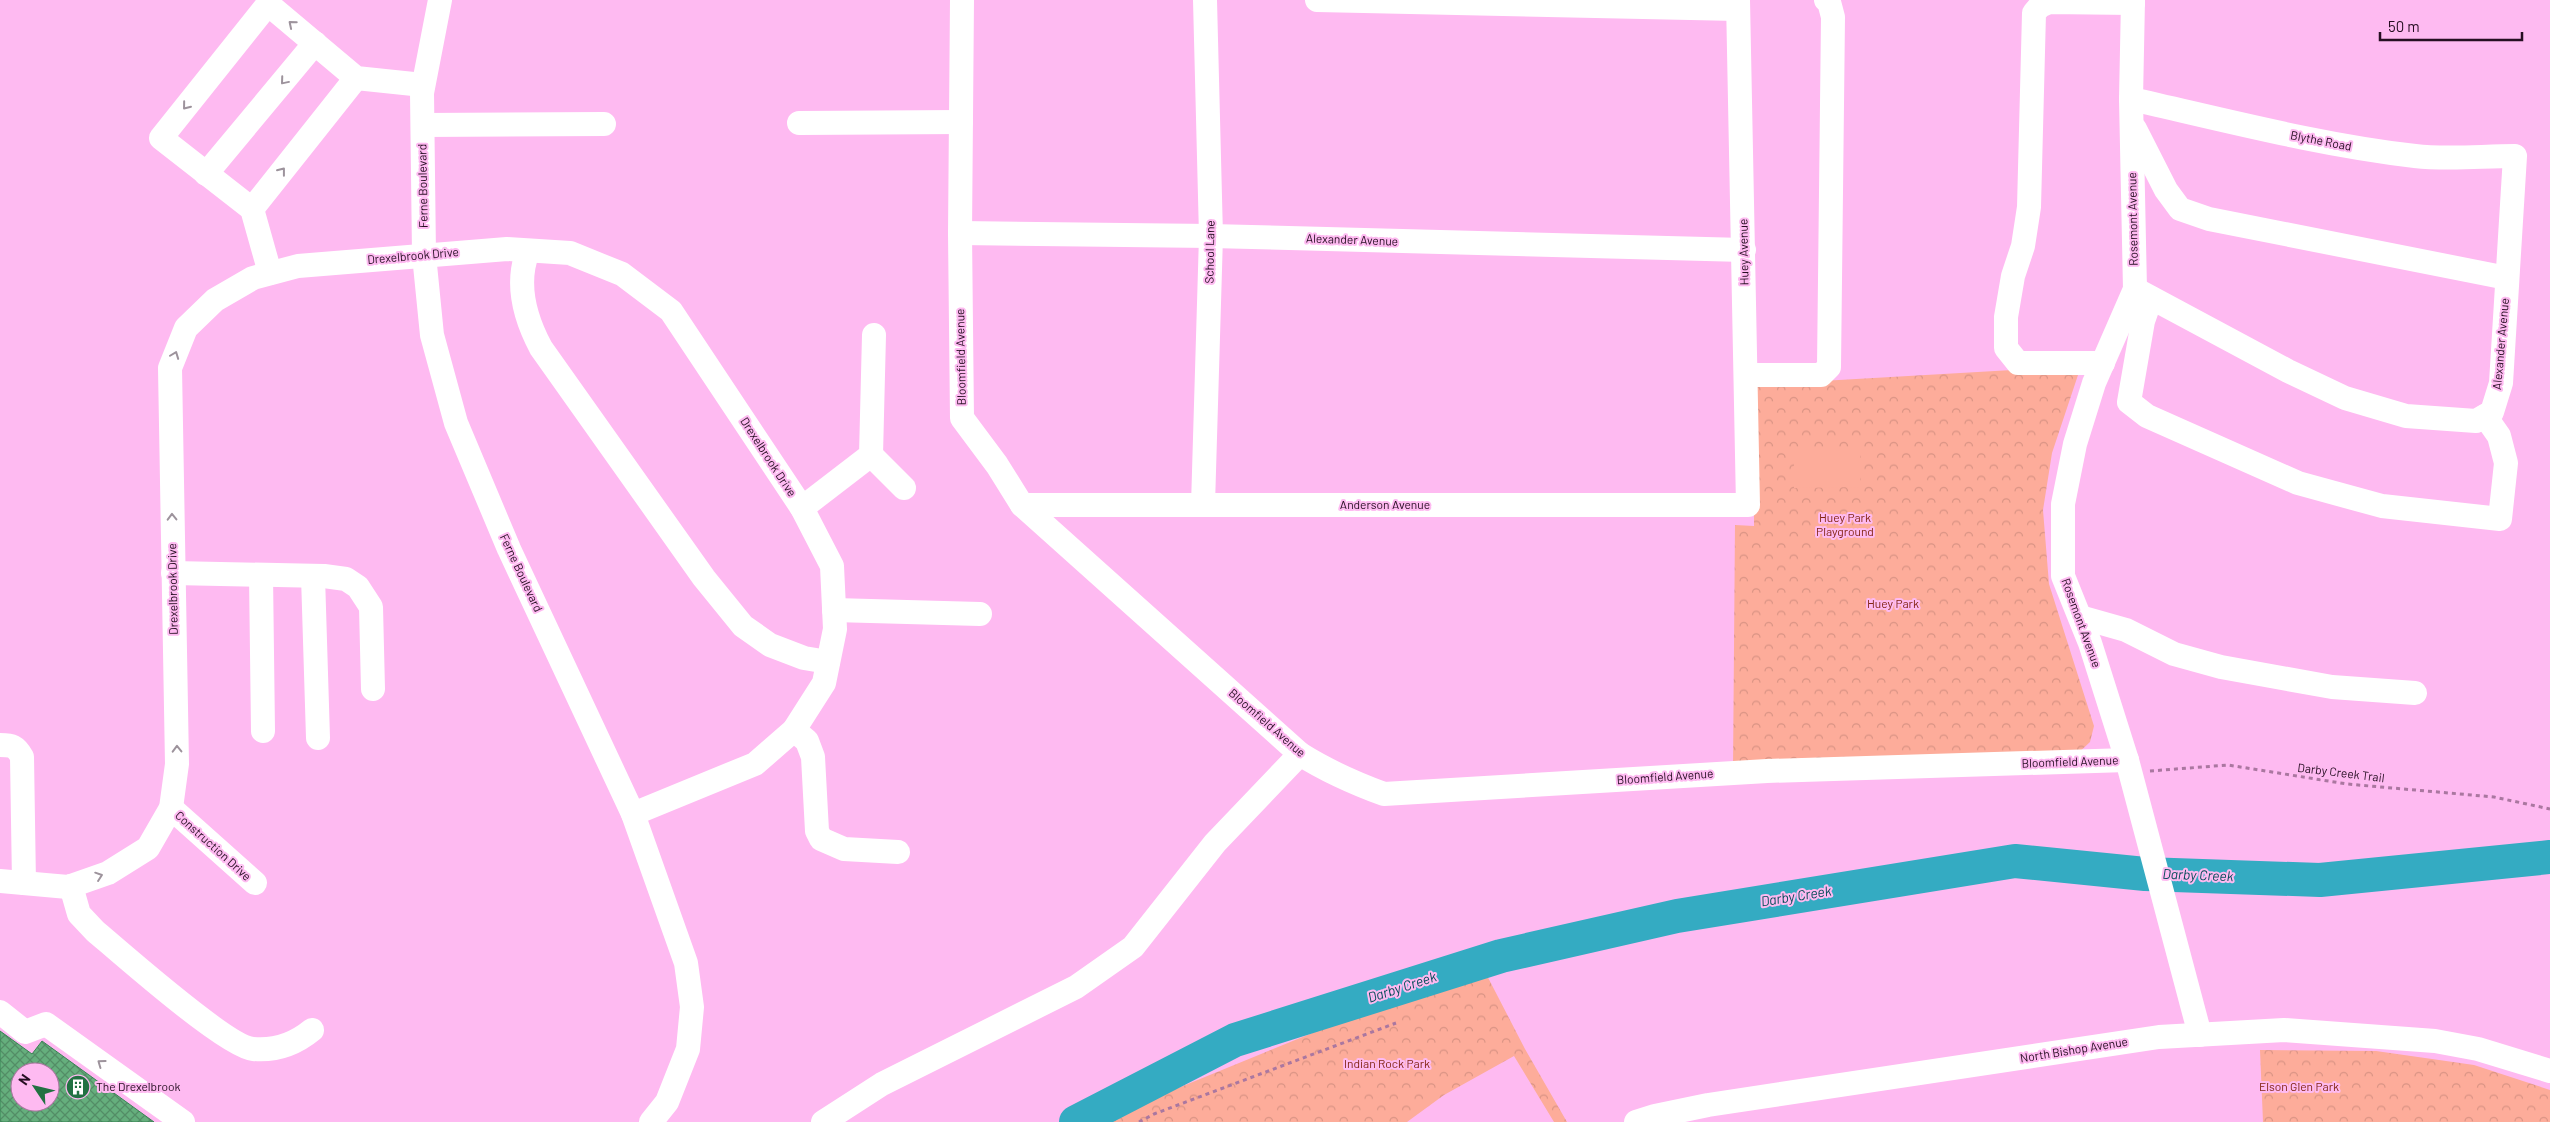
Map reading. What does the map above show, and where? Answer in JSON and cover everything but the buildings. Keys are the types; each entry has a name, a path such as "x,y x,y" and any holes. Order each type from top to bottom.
{"street":[{"name":"Ferne Boulevard","path":"440,0 423,85 424,255 432,335 456,422 509,549 633,814 686,963 692,1007 688,1049 667,1102 651,1122"},
{"name":"Bloomfield Avenue","path":"962,0 960,233 962,418 997,465 1022,506 1300,754 1339,777 1384,794 1767,770 2128,766"},
{"name":"School Lane","path":"1203,505 1211,236 1205,0"},
{"path":"1317,0 1738,4"},
{"path":"1746,375 1821,375 1829,367 1833,17 1829,2 1826,0"},
{"path":"2103,363 2018,363 2006,348 2006,317 2013,276 2023,246 2029,207 2034,13 2040,6 2049,2 2133,1"},
{"name":"Rosemont Avenue","path":"2133,1 2132,123 2143,294 2103,363 2075,444 2063,504 2063,576 2080,617 2128,766 2143,828 2174,934 2200,1035"},
{"path":"270,273 252,209 161,138 268,4 356,78 423,85"},
{"name":"Huey Avenue","path":"1738,4 1748,505"},
{"path":"206,174 315,43"},
{"path":"252,209 356,78"},
{"name":"Blythe Road","path":"2132,99 2273,132 2418,157 2514,156"},
{"path":"799,123 961,122"},
{"path":"2132,123 2166,190 2180,209 2209,219 2507,278"},
{"path":"423,125 604,124"},
{"name":"Alexander Avenue","path":"2485,416 2492,412 2501,383 2514,156"},
{"name":"Alexander Avenue","path":"960,233 1211,236 1744,250"},
{"name":"Drexelbrook Drive","path":"0,881 71,886 108,873 148,848 171,808 177,764 170,368 186,328 215,300 253,278 298,266 507,249 570,253 622,274 671,311 802,508 832,566 834,629 824,683 794,730 755,764 633,814"},
{"path":"528,251 523,265 522,292 528,324 532,332 541,348 704,578 743,626 770,645 804,658 828,662"},
{"path":"2143,294 2288,371 2345,398 2406,416 2476,421 2485,416 2499,436 2506,463 2500,520 2382,506 2298,483 2147,416 2129,402 2143,322 2143,294"},
{"path":"874,335 871,455 904,488"},
{"path":"802,508 871,455"},
{"name":"Anderson Avenue","path":"1022,506 1748,505"},
{"path":"173,573 313,576 346,579 367,598 371,607 373,689"},
{"path":"261,575 263,730"},
{"path":"313,576 318,738"},
{"path":"834,610 980,614"},
{"path":"2080,617 2126,630 2174,654 2221,667 2332,687 2415,692"},
{"path":"794,730 807,741 813,757 817,831 821,839 844,849 898,852"},
{"path":"0,745 13,746 18,749 22,757 24,883"},
{"path":"823,1122 882,1084 1076,987 1132,947 1216,843 1300,754"},
{"name":"Construction Drive","path":"171,808 255,883"},
{"path":"71,886 79,914 95,932 216,1030 251,1049 272,1048 298,1042 312,1030"},
{"path":"0,1012 25,1032 46,1024 183,1122"},
{"name":"North Bishop Avenue","path":"1636,1122 1655,1116 1708,1106 2159,1037 2284,1030 2435,1041 2514,1059 2550,1071"},
{"name":"North Bishop Avenue","path":"2514,1059 2550,1062"}],"path":[{"name":"Darby Creek Trail","path":"2128,766 2228,765 2347,784 2494,796 2550,809"},
{"path":"1139,1122 1154,1114 1396,1023"}],"green space":[{"name":"Huey Park","path":"2081,366 2052,453 2043,510 2049,584 2094,726 2090,742 2073,758 1733,769 1735,525 1754,526 1754,385"},
{"path":"1794,449 1860,449 1860,487 1794,488"},
{"name":"Indian Rock Park","path":"1481,964 1525,1049 1567,1122 1554,1122 1514,1056 1444,1095 1407,1122 1095,1122"},
{"name":"Elson Glen Park","path":"2260,1050 2376,1051 2474,1065 2550,1090 2550,1122 2263,1122"}],"waterway":[{"name":"Darby Creek","path":"1076,1122 1235,1040 1501,956 1677,916 2015,861 2145,874 2320,880 2550,857"}],"place":[{"name":"The Drexelbrook","path":"78,1087"}],"park label":[{"name":"Huey Park Playground","path":"1845,525"}]}
